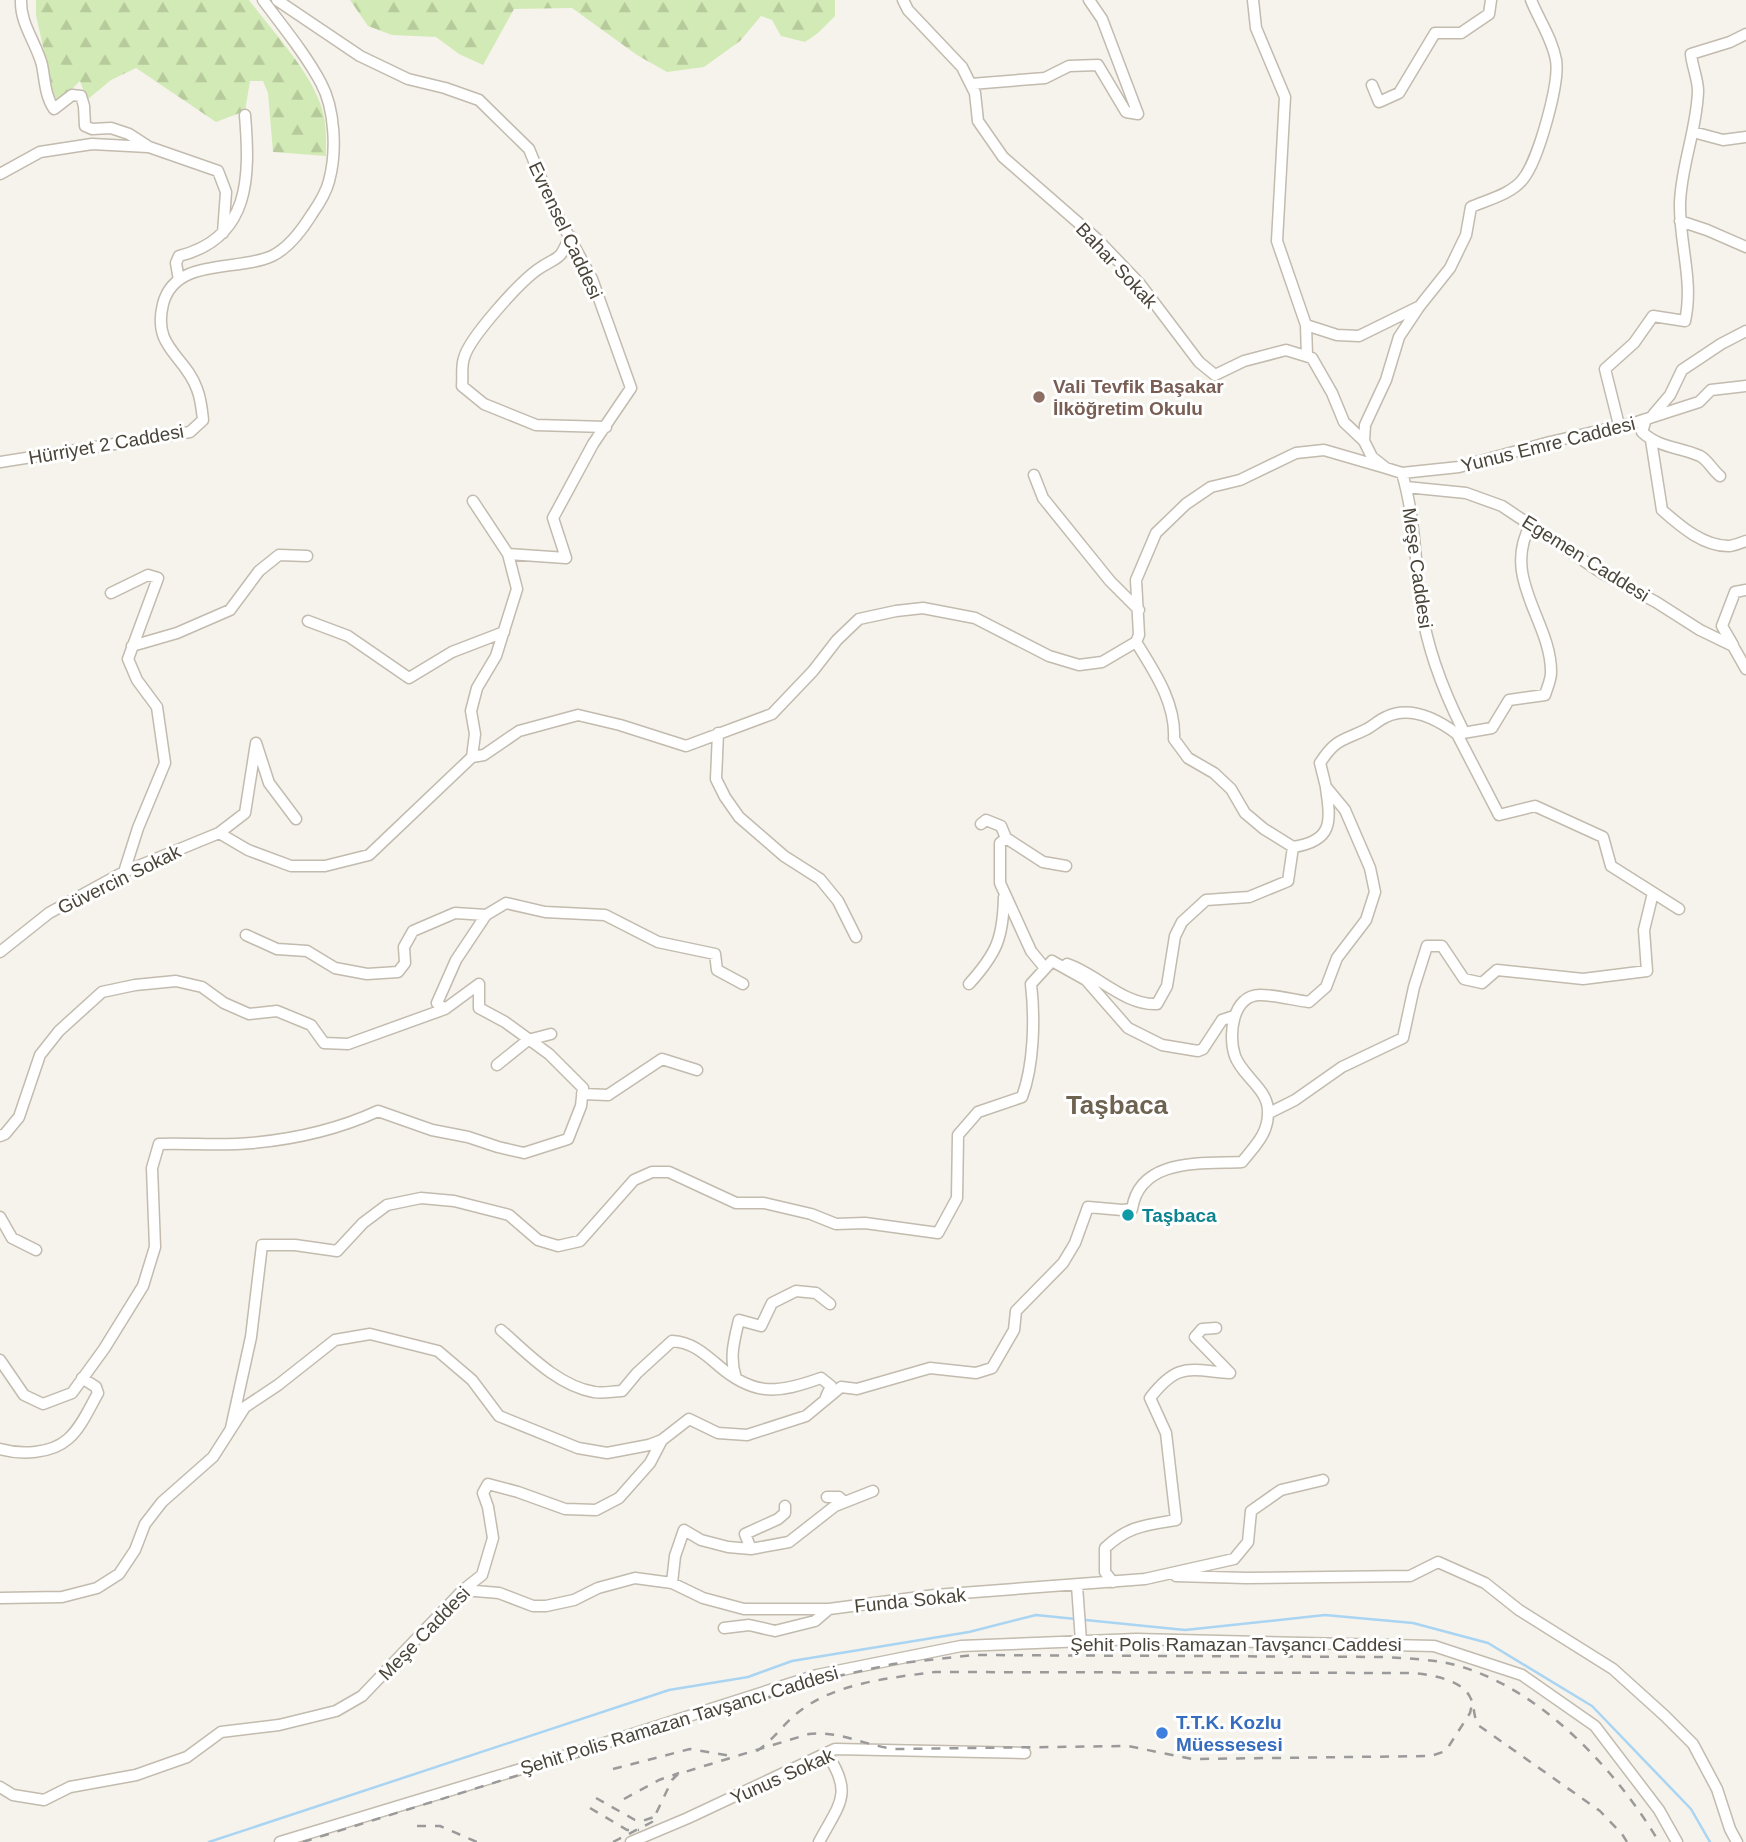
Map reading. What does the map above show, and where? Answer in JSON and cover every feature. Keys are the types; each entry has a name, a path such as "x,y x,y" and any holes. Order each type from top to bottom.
{"street":[{"path":"21,0 20,14 41,62 49,102 54,109 72,95 81,96 85,126 92,129 111,128 129,134 149,147 218,172 226,192 223,233"},
{"path":"246,116 249,161 238,211 223,233 207,246 179,256 176,263 178,280 191,273 260,261 275,255 303,229 322,199 329,181 333,138 331,114 322,84 298,46 263,0"},
{"name":"Evrensel Caddesi","path":"277,0 360,57 408,79 479,100 529,149 552,205 592,279 631,388 593,444 553,517 566,558 508,554"},
{"name":"Bahar Sokak","path":"903,0 908,10 962,66 975,93 978,121 1003,157 1098,240 1140,284 1199,362 1215,375 1244,361 1286,350 1307,356"},
{"path":"971,84 1045,78 1069,66 1098,65 1126,112 1138,114 1102,19 1089,0"},
{"path":"1252,0 1256,28 1285,97 1277,241 1306,326 1307,356 1312,358 1332,393 1344,422 1364,440 1372,457 1387,468"},
{"path":"1372,85 1379,102 1399,93 1435,33 1461,33 1489,14 1491,0"},
{"path":"1364,440 1366,425 1386,380 1399,337 1450,268 1466,235 1471,207 1509,191 1522,181 1538,153 1551,101 1556,62 1545,27 1531,0"},
{"path":"1619,425 1605,369 1634,342 1653,316 1685,321 1689,304 1680,198 1698,89 1691,54 1746,34"},
{"path":"1693,132 1723,140 1746,137"},
{"path":"0,174 40,152 92,144 149,147"},
{"path":"1680,221 1746,247"},
{"path":"570,236 561,257 537,270 497,308 464,357 462,386 484,404 536,425 606,427"},
{"name":"Hürriyet 2 Caddesi","path":"0,463 190,432 203,420 197,387 165,342 162,330 163,306 168,292 178,280"},
{"path":"1306,326 1337,335 1359,336 1419,307"},
{"path":"1720,477 1704,458 1651,440 1642,432 1649,418 1670,395 1682,370 1746,331"},
{"name":"Yunus Emre Caddesi","path":"1387,468 1402,473 1459,467 1649,418 1699,402 1711,390 1746,386"},
{"path":"1651,440 1662,510 1687,532 1710,541 1729,546 1746,541"},
{"path":"219,833 248,850 291,866 325,866 369,855 472,757 484,754 519,731 578,715 685,746 772,714 813,671 836,640 859,619 896,611 923,608 975,618 1049,656 1079,665 1102,662 1136,642 1139,635 1139,610 1136,580 1157,533 1186,504 1211,487 1240,480 1296,453 1324,450 1387,468"},
{"name":"Meşe Caddesi","path":"1402,473 1415,541 1421,608 1436,666 1462,728 1457,734"},
{"path":"1034,475 1043,498 1110,581 1139,610"},
{"name":"Egemen Caddesi","path":"1406,487 1466,494 1502,506 1602,573 1733,646"},
{"path":"472,757 475,734 471,711 477,688 495,656 517,589 508,554 473,501"},
{"path":"1457,734 1492,728 1509,701 1545,695 1551,674 1546,641 1533,611 1521,560 1524,537 1531,524"},
{"path":"132,646 177,633 230,610 259,571 279,555 307,556"},
{"path":"111,593 148,575 158,578 128,659 137,680 158,707 165,763 138,828 124,872"},
{"path":"1746,590 1735,592 1722,626 1746,668"},
{"path":"308,621 348,636 409,678 452,652 504,632"},
{"path":"1136,642 1157,677 1175,719 1174,739 1188,758 1214,773 1231,789 1245,813 1293,847 1311,845 1327,830 1330,812 1320,763 1327,753 1342,738 1367,729 1388,716 1411,712 1428,716 1457,734 1499,815 1535,806 1603,837 1611,866 1679,909"},
{"path":"718,733 716,779 725,797 739,817 784,856 820,879 838,901 856,937"},
{"name":"Güvercin Sokak","path":"0,952 49,912 124,872 219,833 245,813 256,743 269,783 296,819"},
{"path":"1326,787 1345,810 1370,868 1376,892 1366,920 1337,958 1326,987 1309,1002 1257,995 1242,1003 1234,1017 1232,1040 1235,1057 1266,1098 1269,1113 1295,1100 1342,1067 1403,1038 1427,946 1441,946 1464,979 1482,984 1497,970 1583,979 1647,971 1644,930 1653,893"},
{"path":"981,824 986,820 1001,826 1006,838 1044,862 1066,866"},
{"path":"1006,838 1000,843 1000,883 1031,951 1048,964 1086,980 1128,1028 1162,1045 1198,1051 1203,1049 1222,1020 1234,1017"},
{"path":"1048,964 1084,970 1142,1005 1157,1004 1167,986 1175,936 1182,922 1206,900 1249,897 1288,881 1293,847"},
{"path":"969,984 990,961 1003,927 1004,892"},
{"path":"444,1009 437,1003 456,960 486,915 506,903 545,912 605,915 658,942 715,954 717,970 743,984"},
{"path":"246,936 277,949 307,951 335,968 367,974 398,972 405,963 404,947 413,931 455,912 486,915"},
{"path":"231,1428 251,1337 262,1245 295,1245 337,1251 363,1223 387,1205 422,1198 454,1201 509,1215 538,1240 558,1246 580,1241 634,1180 652,1172 668,1172 736,1203 764,1203 811,1214 836,1224 864,1223 938,1233 957,1198 958,1135 978,1112 1021,1097 1029,1078 1035,1015 1031,984 1048,964"},
{"path":"0,1136 5,1134 19,1117 40,1055 59,1031 102,992 176,981 202,988 224,1003 249,1014 277,1011 311,1025 324,1043 348,1044 444,1009 479,984 479,1008 505,1022 549,1054 583,1088 581,1105 568,1139 524,1153 432,1130 378,1111 348,1125 251,1143 159,1144 152,1168 155,1247 143,1286 104,1349 72,1392 44,1404 24,1395 0,1360"},
{"path":"497,1065 528,1040 551,1034"},
{"path":"582,1094 608,1096 662,1059 697,1070"},
{"name":"Meşe Caddesi","path":"0,1787 13,1795 44,1800 70,1787 136,1775 187,1757 221,1732 279,1725 336,1711 362,1696 463,1590 482,1575 493,1538 483,1493 488,1483 565,1509 596,1510 619,1498 650,1464 662,1440 689,1419 718,1433 747,1435 806,1416 841,1387 857,1389 930,1368 976,1373 992,1368 1014,1330 1016,1311 1063,1263 1076,1243 1088,1207 1132,1209 1134,1197 1148,1178 1166,1168 1186,1164 1242,1162 1265,1136 1269,1113"},
{"path":"0,1217 12,1238 36,1250"},
{"path":"736,1379 732,1367 732,1347 738,1320 761,1326 772,1303 796,1291 816,1293 830,1304"},
{"path":"1113,1582 1105,1572 1105,1548 1119,1535 1138,1526 1176,1520 1166,1433 1150,1398 1164,1381 1181,1369 1230,1373 1195,1337 1202,1329 1216,1328"},
{"path":"501,1330 538,1363 571,1384 595,1392 622,1391 637,1373 673,1341 684,1342 704,1353 736,1379 768,1391 798,1387 821,1378 831,1386 826,1399"},
{"path":"0,1598 62,1597 97,1588 119,1574 135,1550 145,1524 162,1502 213,1457 245,1407 335,1340 370,1335 438,1350 472,1380 499,1416 578,1448 607,1453 662,1440"},
{"path":"0,1449 13,1453 38,1453 68,1440 98,1392 96,1387 82,1378"},
{"name":"Funda Sokak","path":"463,1590 499,1593 533,1606 546,1606 574,1600 598,1588 635,1578 672,1583 703,1598 744,1608 829,1609 935,1595 1113,1582 1163,1575 1234,1559 1248,1542 1251,1511 1281,1490 1323,1480"},
{"path":"672,1583 675,1556 684,1530 701,1540 728,1547 751,1549 789,1542 843,1501 873,1491"},
{"path":"827,1497 839,1497 843,1501"},
{"path":"751,1549 745,1534 778,1520 785,1513 785,1506"},
{"path":"1163,1575 1246,1578 1410,1576 1438,1562 1485,1583 1519,1610 1613,1669 1693,1744 1717,1789 1737,1842"},
{"path":"1077,1586 1081,1641"},
{"path":"724,1628 748,1625 775,1632 815,1621 829,1609"},
{"name":"Şehit Polis Ramazan Tavşancı Caddesi","path":"280,1842 567,1755 817,1675 961,1646 1180,1640 1434,1646 1522,1675 1594,1726 1659,1811 1677,1842"},
{"name":"Yunus Sokak","path":"632,1842 835,1749 1025,1753"},
{"path":"819,1842 841,1805 842,1786 837,1769 827,1754"}],"green space":[{"path":"36,0 249,0 298,63 314,90 324,116 326,156 273,152 268,93 263,81 250,81 245,111 216,122 136,68 111,80 87,100 80,81 60,101 54,97 36,15"},
{"path":"350,0 835,0 835,16 805,42 781,36 772,20 761,16 740,41 704,67 667,72 637,55 572,8 514,9 483,65 459,54 436,37 392,35 368,26"}],"waterway":[{"path":"209,1842 669,1690 748,1677 792,1661 969,1632 1036,1615 1185,1630 1325,1615 1413,1623 1488,1643 1592,1706 1691,1809 1710,1842"}],"railway":[{"path":"303,1842 838,1676 893,1664 973,1655 1383,1657 1442,1662 1475,1671 1508,1687 1538,1706 1567,1730 1619,1784 1659,1842"},
{"path":"757,1751 796,1714 827,1695 862,1684 935,1672 1413,1673 1445,1679 1460,1686 1470,1697 1478,1725 1600,1811 1627,1842"},
{"path":"613,1842 652,1822 672,1780 678,1774 809,1734 831,1734 895,1749 1128,1746 1192,1759 1431,1756 1447,1749 1470,1713 1472,1704"},
{"path":"613,1769 690,1749 732,1756"},
{"path":"624,1799 659,1780 679,1773"},
{"path":"596,1798 635,1820 654,1817"},
{"path":"590,1808 627,1830 639,1830"},
{"path":"417,1826 440,1826 477,1842"}],"place":[{"name":"Vali Tevfik Başakar İlköğretim Okulu","path":"1039,397"},
{"name":"Taşbaca","path":"1128,1215"},
{"name":"T.T.K. Kozlu Müessesesi","path":"1162,1733"}],"district":[{"name":"Taşbaca","path":"1117,1105"}]}
